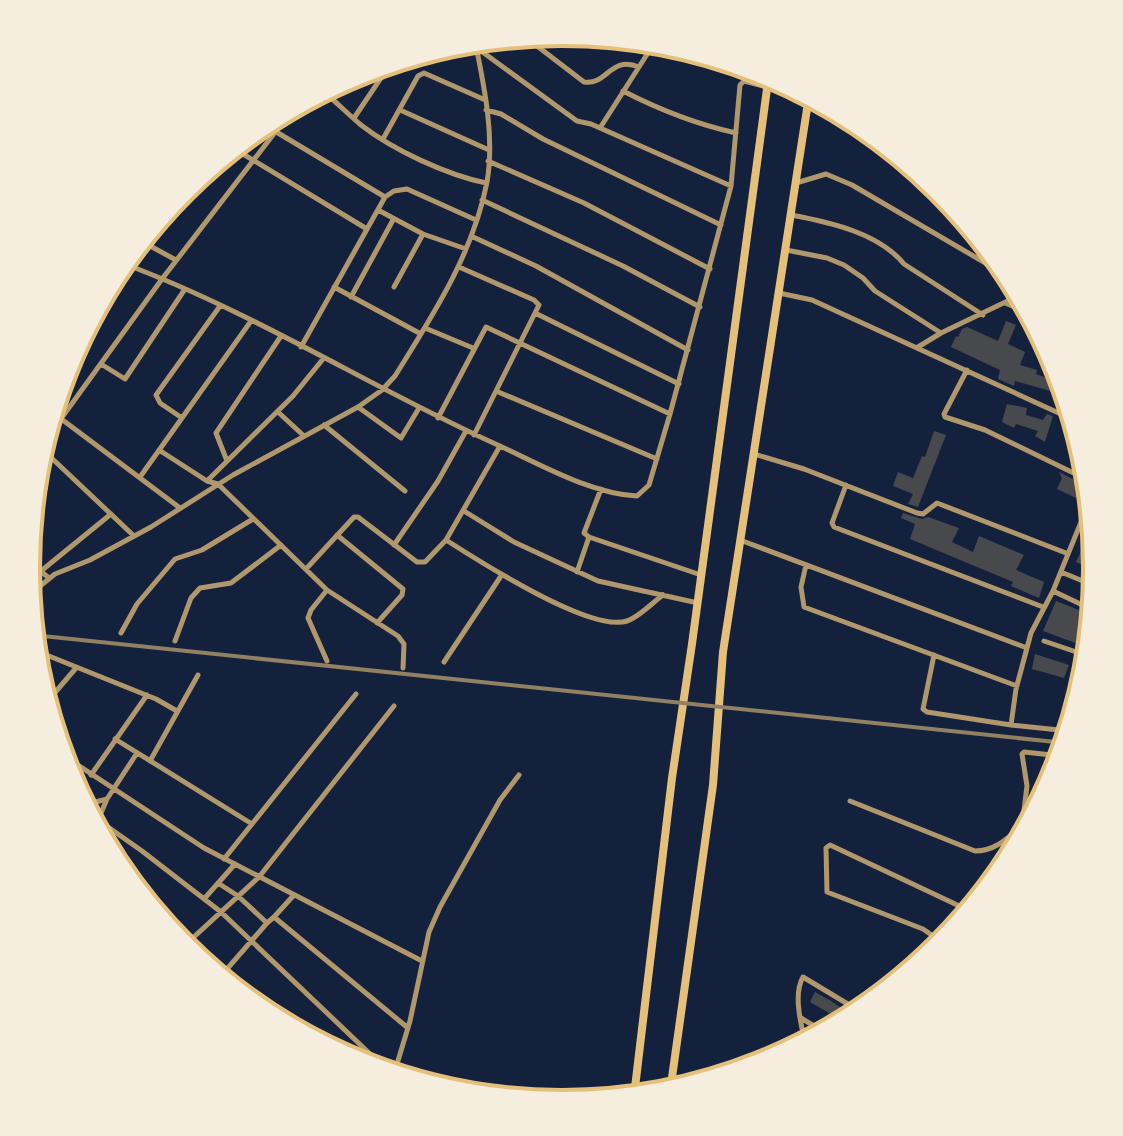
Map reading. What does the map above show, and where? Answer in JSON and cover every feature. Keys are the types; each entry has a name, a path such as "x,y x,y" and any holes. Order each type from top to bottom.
{"main road":[{"path":"635,1084 672,778 767,89"},
{"path":"672,1077 713,785 723,652 808,108"}],"street":[{"path":"539,47 589,84 621,63 629,62 639,67"},
{"path":"487,52 577,121 600,128 731,186"},
{"path":"41,585 49,578 134,536 218,484 358,407 395,376 459,267 482,200 489,150 477,54"},
{"path":"600,128 647,54"},
{"path":"383,139 418,76 424,73 484,99"},
{"path":"354,118 380,79"},
{"path":"135,268 251,321 474,435 601,489 637,496 649,485 657,459 731,186 740,85 744,81 756,84"},
{"path":"623,91 700,125 736,133"},
{"path":"333,99 383,139 435,165 486,183"},
{"path":"400,110 489,150"},
{"path":"486,110 501,114 543,139 721,225"},
{"path":"276,131 385,197"},
{"path":"63,415 176,260 275,132"},
{"path":"244,154 367,229"},
{"path":"488,161 584,203 710,269"},
{"path":"796,183 826,174 852,185 983,261"},
{"path":"301,347 385,197 394,191 407,189 476,220"},
{"path":"482,200 623,266 700,307"},
{"path":"378,210 423,234 466,249"},
{"path":"791,215 819,220 866,237 983,315"},
{"path":"351,297 393,220"},
{"path":"394,287 423,234"},
{"path":"471,236 536,266 688,350"},
{"path":"153,245 176,260"},
{"path":"786,250 834,260 863,278 875,291 941,333"},
{"path":"459,267 539,305 474,435"},
{"path":"334,287 423,331 473,348"},
{"path":"101,364 125,379 185,289"},
{"path":"779,293 812,300 1059,412"},
{"path":"918,347 1009,301"},
{"path":"1005,303 1012,306"},
{"path":"182,418 160,403 156,395 220,306"},
{"path":"535,313 679,384"},
{"path":"140,477 251,321"},
{"path":"438,418 486,327 670,414"},
{"path":"227,461 216,433 281,336"},
{"path":"207,481 278,412 323,359"},
{"path":"967,370 945,417 985,430 1074,473"},
{"path":"496,391 657,459"},
{"path":"358,407 401,438 419,408"},
{"path":"278,412 304,436"},
{"path":"62,421 180,508"},
{"path":"324,425 405,491"},
{"path":"394,545 438,481 466,431"},
{"path":"306,569 354,517 421,564 446,540 500,446"},
{"path":"159,450 207,481 218,484 327,590 398,636 404,644 403,668"},
{"path":"754,454 923,514 937,503 1066,553"},
{"path":"52,457 134,536"},
{"path":"846,485 832,523 834,527 1043,607"},
{"path":"601,489 584,533 701,575"},
{"path":"464,511 514,542 598,581 698,603"},
{"path":"49,578 41,571 111,514"},
{"path":"121,633 137,604 164,568 175,559 202,550 253,519"},
{"path":"1011,725 1027,648 1081,520"},
{"path":"337,535 403,589 402,595 377,623"},
{"path":"577,572 589,537"},
{"path":"446,540 523,588 584,614 613,622 628,621 663,595"},
{"path":"740,540 1027,648"},
{"path":"175,641 191,598 200,588 231,583 281,545"},
{"path":"806,565 801,587 804,607 1017,686"},
{"path":"1061,572 1083,581"},
{"path":"444,662 501,576"},
{"path":"327,590 308,618 327,661"},
{"path":"1053,591 1082,605"},
{"path":"1044,641 1076,652"},
{"path":"934,655 923,709 927,712 1057,730"},
{"path":"48,656 147,695 177,711"},
{"path":"55,692 76,668"},
{"path":"150,761 198,675"},
{"path":"224,859 356,694"},
{"path":"91,775 147,695"},
{"path":"193,937 259,877 394,706"},
{"path":"115,739 252,824"},
{"path":"101,813 112,789 137,753"},
{"path":"1026,804 1022,754 1048,755"},
{"path":"80,767 224,859 422,961"},
{"path":"396,1063 408,1028 429,932 500,800 519,775"},
{"path":"96,802 107,799"},
{"path":"850,801 975,851 995,847 1007,839"},
{"path":"110,829 221,912 371,1053"},
{"path":"932,935 827,892 826,848 830,845 959,906"},
{"path":"204,899 235,864"},
{"path":"218,883 238,896 267,923"},
{"path":"227,968 294,895"},
{"path":"274,917 408,1028"},
{"path":"803,1030 800,983 803,977 848,1004"},
{"path":"800,1018 812,1025"}],"building":[{"path":"1006,321 1016,325 1008,344 1025,352 1020,365 1037,370 1036,374 1047,378 1052,391 1015,381 1014,386 998,379 1000,370 951,347 956,336 967,327 998,341"},
{"path":"1007,404 1027,408 1026,415 1043,420 1047,414 1053,416 1045,442 1035,436 1038,431 1016,424 1014,428 1002,422"},
{"path":"934,431 946,435 918,507 908,504 913,494 893,486 898,472 913,478"},
{"path":"1059,472 1076,480 1076,498 1057,489 1062,478"},
{"path":"903,513 922,519 928,517 959,528 952,542 973,552 979,536 1024,555 1016,570 1044,582 1039,598 1011,586 1013,582 910,539 915,524 901,518"},
{"path":"1082,548 1083,565 1076,562"},
{"path":"1056,601 1081,611 1078,644 1043,631"},
{"path":"1035,654 1069,665 1064,678 1032,669"},
{"path":"815,992 841,1008 831,1014 810,1002"}],"railway":[{"path":"44,636 1053,742"}]}
